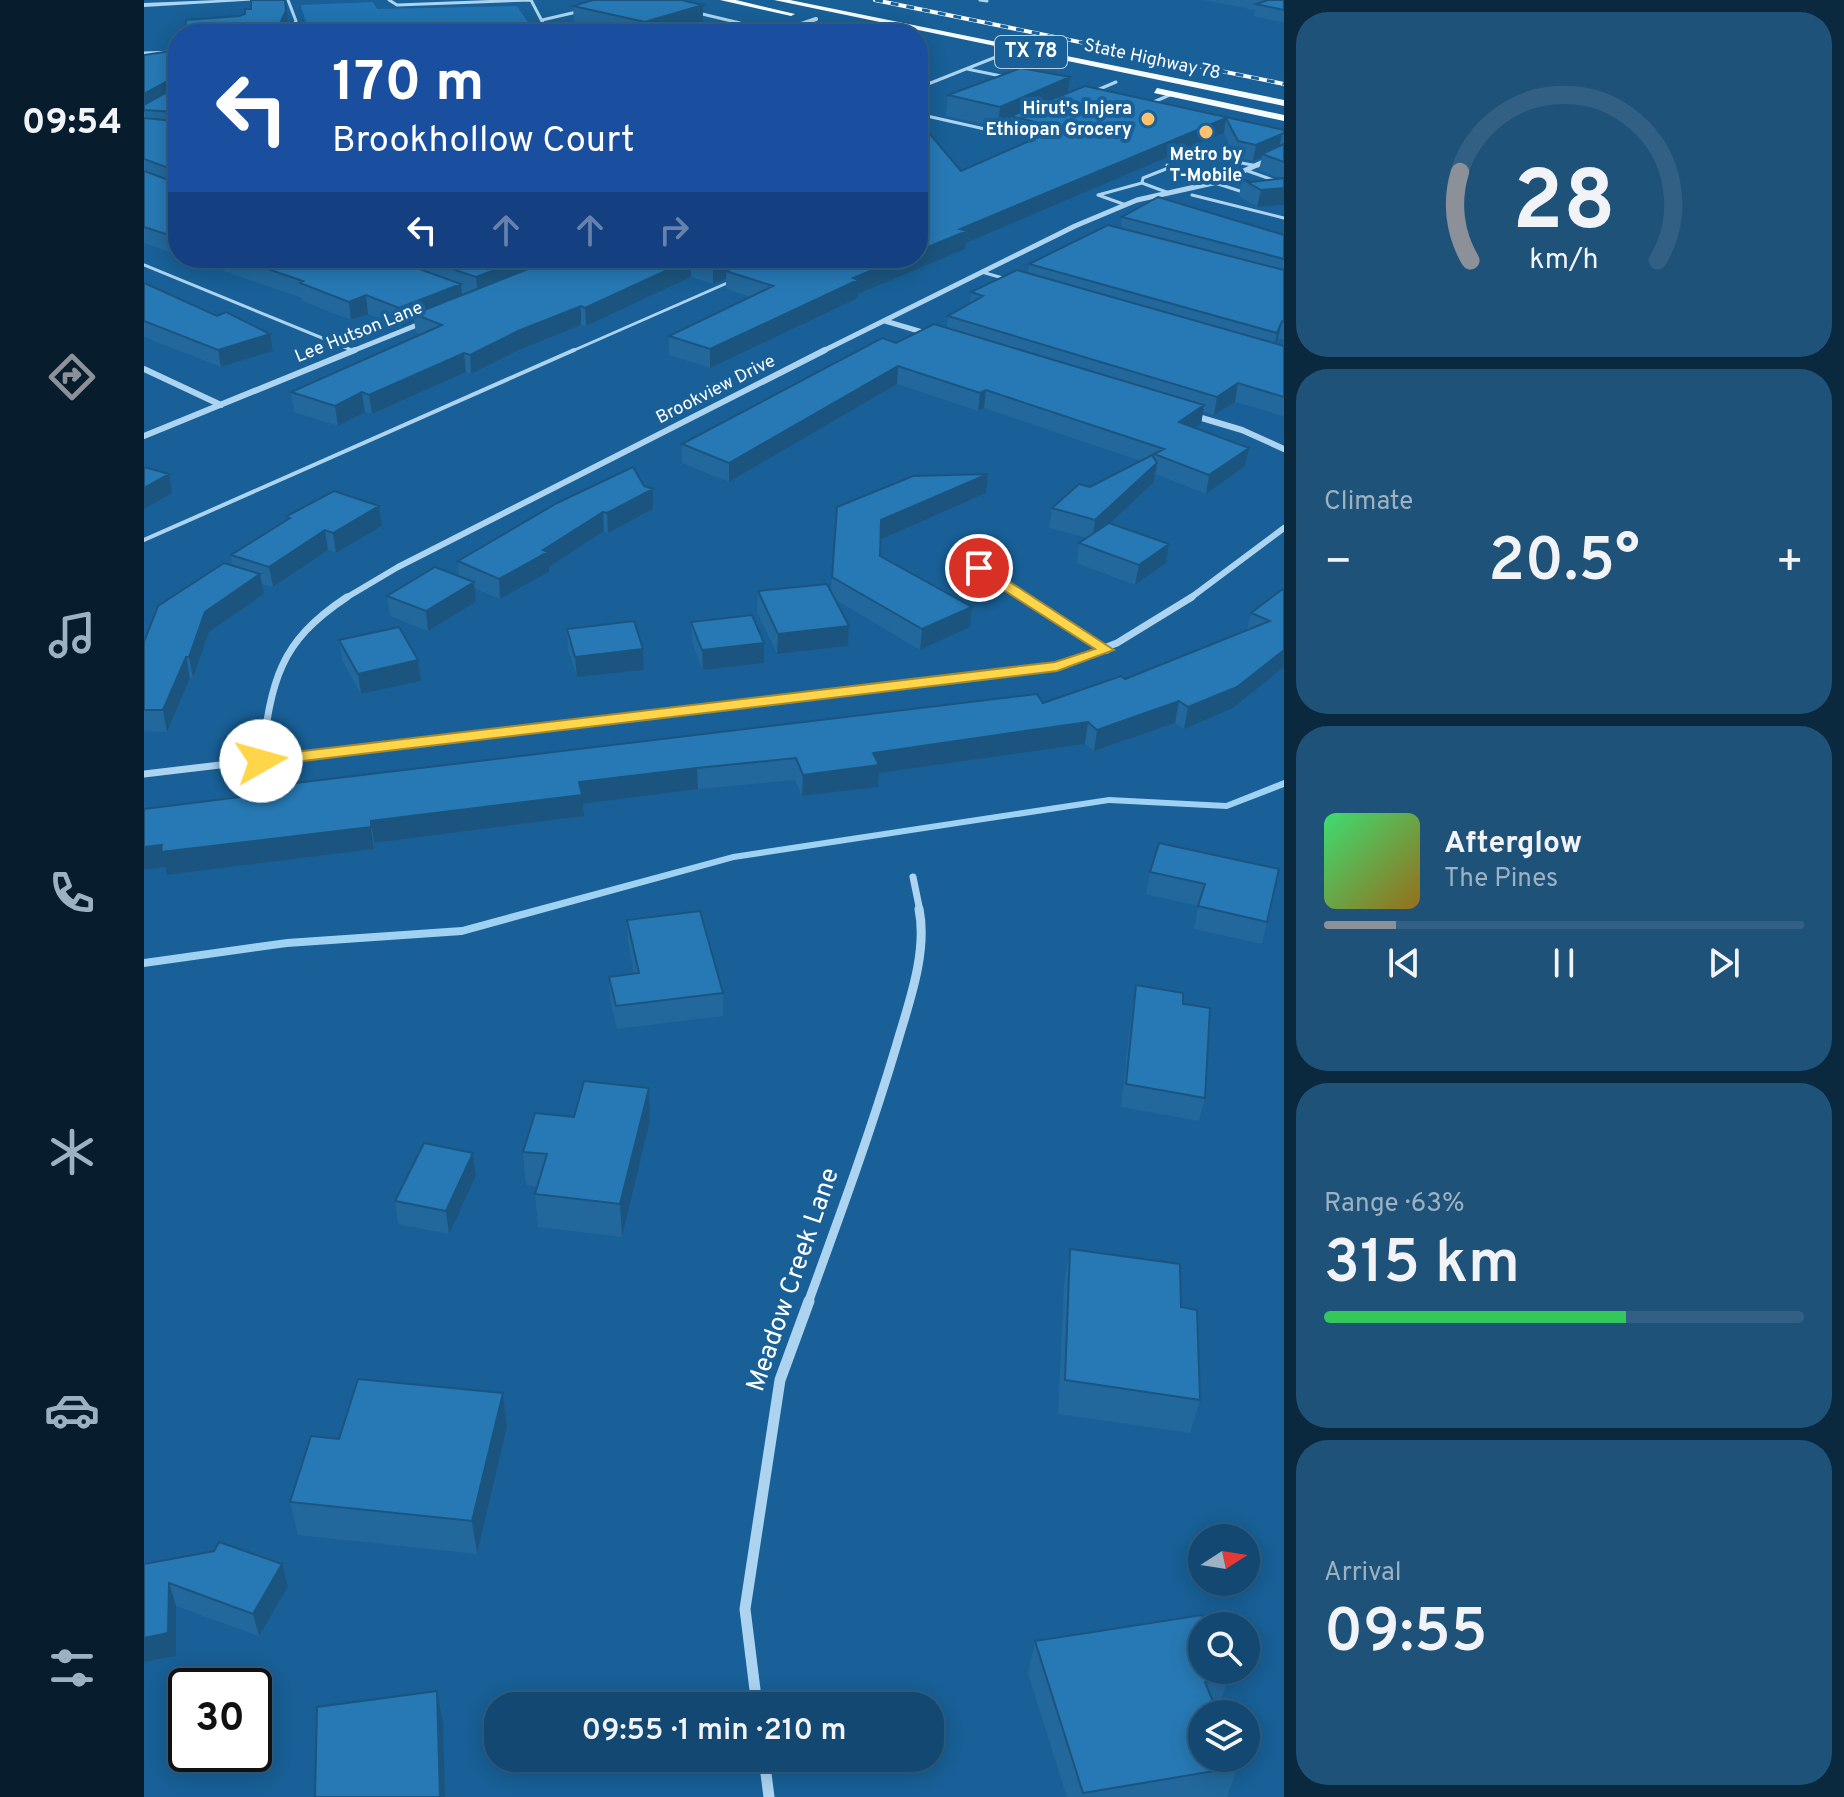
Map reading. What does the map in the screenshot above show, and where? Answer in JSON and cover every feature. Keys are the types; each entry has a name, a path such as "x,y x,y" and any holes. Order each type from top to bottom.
{"main road":[{"path":"724,0 830,22"},
{"name":"State Highway 78","path":"778,0 896,24"},
{"name":"State Highway 78","path":"928,31 1284,103"},
{"name":"TX 78","path":"980,54 1011,61"},
{"name":"State Highway 78","path":"1101,80 1127,85"},
{"name":"State Highway 78","path":"1149,90 1284,118"}],"street":[{"path":"144,5 256,0"},
{"path":"801,24 816,19"},
{"name":"Brookview Drive","path":"261,761 272,694 290,647 327,610 415,560 1075,226 1126,205 1248,171 1284,153"},
{"path":"1075,226 1089,230"},
{"name":"Lee Hutson Lane","path":"144,436 436,318"},
{"path":"884,320 931,335"},
{"path":"144,369 221,405"},
{"path":"1182,412 1242,430 1284,449"},
{"path":"144,774 1057,666 1107,650 1203,588 1284,529"},
{"path":"979,568 1107,650"},
{"name":"Meadow Creek Lane","path":"755,1692 745,1609 780,1380 872,1127 913,988 922,923 913,877"},
{"path":"766,1772 769,1797"}],"lane":[{"path":"288,0 296,21 294,24"},
{"path":"389,0 397,5 538,0"},
{"path":"530,0 544,24"},
{"path":"980,0 987,1"},
{"path":"542,20 586,9"},
{"path":"697,13 740,23 737,24"},
{"path":"144,53 168,52"},
{"path":"928,84 996,57"},
{"path":"967,69 1012,78"},
{"path":"1099,97 1088,94 1116,82"},
{"path":"1156,110 1141,107 1172,94"},
{"path":"928,116 998,132 1024,121"},
{"path":"1197,155 1258,166"},
{"path":"1142,183 1143,178 1169,166 1249,194"},
{"path":"1248,171 1284,184"},
{"path":"1126,205 1098,195 1142,183 1169,193"},
{"path":"1192,195 1284,218"},
{"path":"144,265 354,351"},
{"path":"982,272 1014,281"},
{"path":"144,540 738,279"}],"shaded area":[{"path":"373,2 377,9 517,6 529,24 306,24 301,5"}],"building":[{"path":"251,0 285,0 286,11 281,21 287,24 186,24 186,20 239,16 245,14 245,9 251,9"},
{"path":"593,0 681,0 703,5 645,22 573,6"},
{"path":"1284,0 1284,10 1256,4"},
{"path":"168,51 168,81 144,94 144,55"},
{"path":"1021,68 1070,77 1000,107 948,95"},
{"path":"1085,86 1284,130 1284,133 1256,145 1238,141 1226,118 960,229 967,231 928,247 928,132 961,171 1059,128 1011,116"},
{"path":"168,92 168,112 144,110 144,105"},
{"path":"144,118 168,120 168,168 144,159"},
{"path":"1284,144 1284,162 1262,154"},
{"path":"144,171 168,180 168,235 144,227"},
{"path":"1284,178 1284,188 1261,190 1242,179 1252,182"},
{"path":"1158,197 1284,235 1284,259 1122,217"},
{"path":"1108,225 1284,270 1284,322 1277,333 1029,264"},
{"path":"265,268 417,268 461,284 399,308 366,295 349,302 300,283 303,281"},
{"path":"449,268 500,268 476,277"},
{"path":"531,268 672,268 585,308 581,306 518,331 470,355 464,353 369,395 362,392 335,406 291,392 442,325 414,314"},
{"path":"733,268 878,268 710,349 669,336 773,286 726,271"},
{"path":"1017,270 1284,346 1284,397 1238,383 1217,397 948,316 983,296 971,292"},
{"path":"144,283 217,316 226,312 270,334 218,350 144,321"},
{"path":"934,324 1204,405 1179,422 1249,448 1209,475 1154,454 1164,449 986,390 980,393 898,366 729,463 682,444 882,338 896,343"},
{"path":"1152,455 1157,463 1095,520 1052,508 1079,484 1090,487"},
{"path":"144,467 169,474 144,488"},
{"path":"633,467 644,486 653,489 607,513 603,512 543,550 548,552 499,579 458,561 557,503"},
{"path":"988,474 881,520 880,556 972,607 922,629 832,577 837,507 913,476"},
{"path":"334,491 379,506 333,533 325,530 269,567 231,555 290,518 287,516"},
{"path":"1109,523 1169,544 1139,565 1079,543"},
{"path":"224,563 260,574 205,612 189,657 186,657 163,710 144,710 144,642 158,606"},
{"path":"435,567 474,582 426,611 387,596"},
{"path":"827,584 849,626 778,634 758,591"},
{"path":"1284,588 1284,650 1237,687 1188,707 1179,701 1097,730 1088,722 873,753 879,765 803,775 796,758 579,782 582,795 371,821 371,827 161,852 162,845 144,847 144,809 279,792 279,785 1037,694 1043,703 1121,676 1125,679 1270,621 1251,613"},
{"path":"752,615 764,643 702,650 691,622"},
{"path":"634,621 643,649 575,657 567,629"},
{"path":"399,627 418,660 358,674 339,640"},
{"path":"1159,843 1279,869 1267,922 1198,906 1205,884 1150,872"},
{"path":"700,911 723,993 616,1006 609,977 639,973 627,920"},
{"path":"1136,985 1183,993 1183,1004 1210,1008 1205,1098 1126,1084"},
{"path":"584,1081 649,1088 620,1204 535,1194 547,1154 523,1152 535,1113 574,1117"},
{"path":"424,1143 473,1153 446,1211 395,1201"},
{"path":"1070,1249 1180,1264 1181,1307 1197,1310 1200,1400 1065,1380"},
{"path":"358,1379 503,1393 472,1521 290,1502 311,1436 339,1439"},
{"path":"219,1542 282,1564 253,1614 169,1583 168,1633 144,1638 144,1564 214,1551"},
{"path":"1188,1617 1188,1684 1206,1684 1212,1700 1188,1700 1188,1772 1208,1772 1083,1793 1035,1641"},
{"path":"437,1691 440,1797 315,1797 317,1707"}],"waterway":[{"path":"144,963 287,943 462,931 733,857 1109,800 1227,806 1284,783"}],"railway":[{"path":"875,0 1284,84"}],"place":[{"name":"Hirut's Injera Ethiopan Grocery","path":"1148,119"},
{"name":"Metro by T-Mobile","path":"1206,132"}],"route":[{"path":"261,761 1057,666 1107,650 979,568"}]}
